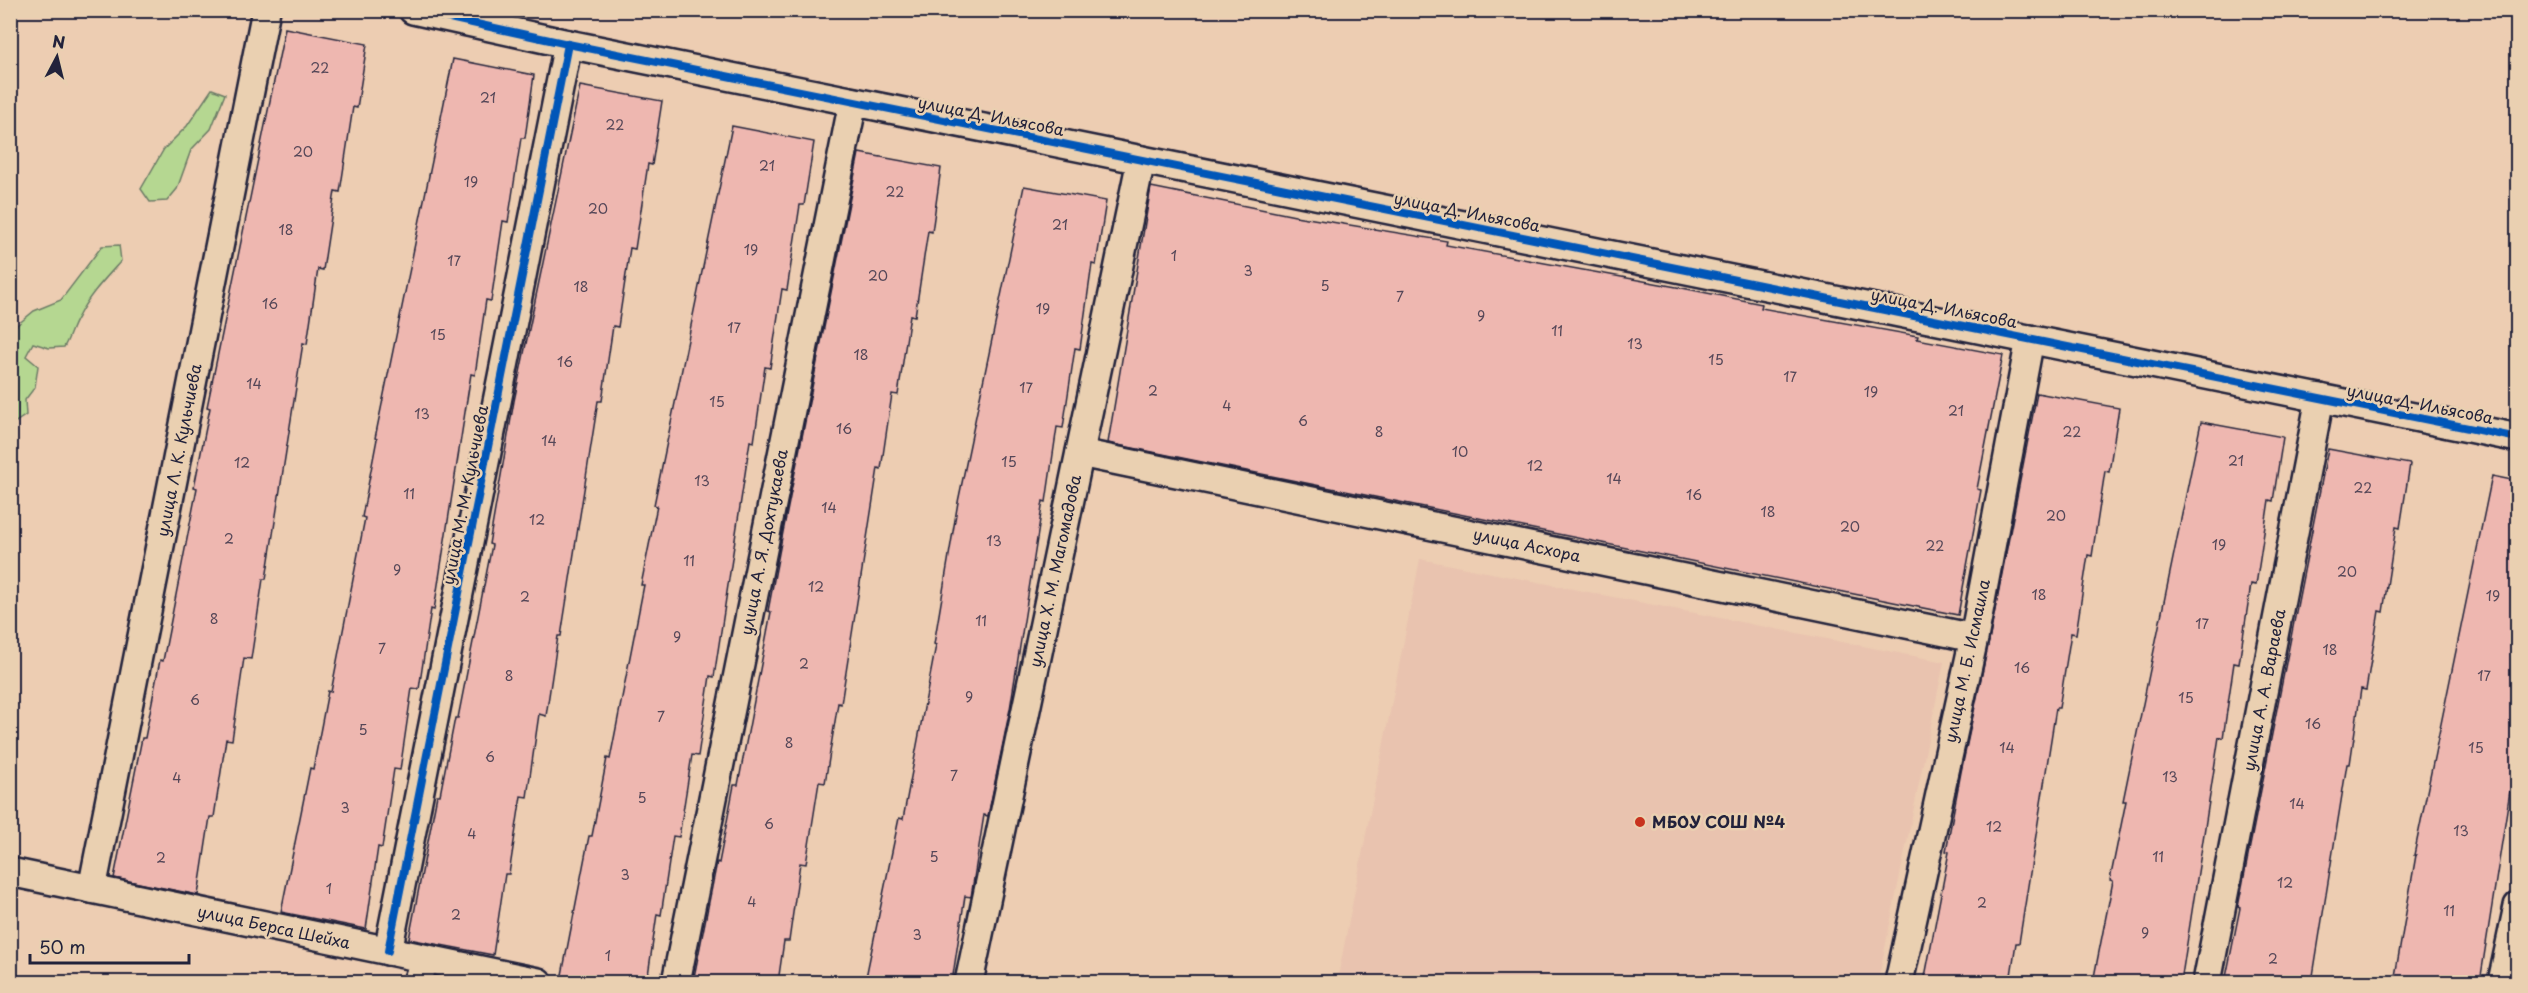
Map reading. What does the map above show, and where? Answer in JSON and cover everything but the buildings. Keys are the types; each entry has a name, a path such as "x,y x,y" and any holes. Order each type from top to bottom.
{"street":[{"name":"улица Л. К. Кульчиева","path":"92,889 266,10"},
{"name":"улица Д. Ильясова","path":"412,10 567,44 2517,438"},
{"name":"улица М. М. Кульчиева","path":"388,951 567,44"},
{"name":"улица А. Я. Дохтукаева","path":"676,982 853,102"},
{"name":"улица Х. М. Магомадова","path":"969,982 1141,160"},
{"name":"улица М. Б. Исмаила","path":"1899,982 1974,638 2030,339"},
{"name":"улица А. А. Вараева","path":"2207,982 2320,398"},
{"name":"улица Асхора","path":"1080,453 1974,638"},
{"name":"улица Берса Шейха","path":"10,872 388,951 421,971 538,982"},
{"path":"2502,982 2517,906"}],"shaded area":[{"name":"МБОУ СОШ №4","path":"1420,559 1944,662 1878,982 1337,982"}],"green space":[{"path":"212,89 225,94 211,129 191,150 177,189 167,201 150,202 141,189 164,149 187,126"},
{"path":"119,245 121,261 87,302 64,347 49,348 33,343 26,356 38,366 35,387 25,400 26,415 11,425 11,330 34,311 61,300 102,246"}],"cycle path":[{"path":"413,10 568,44 2518,438"},
{"path":"388,951 568,44"}],"place":[{"name":"МБОУ СОШ №4","path":"1640,822"}]}
